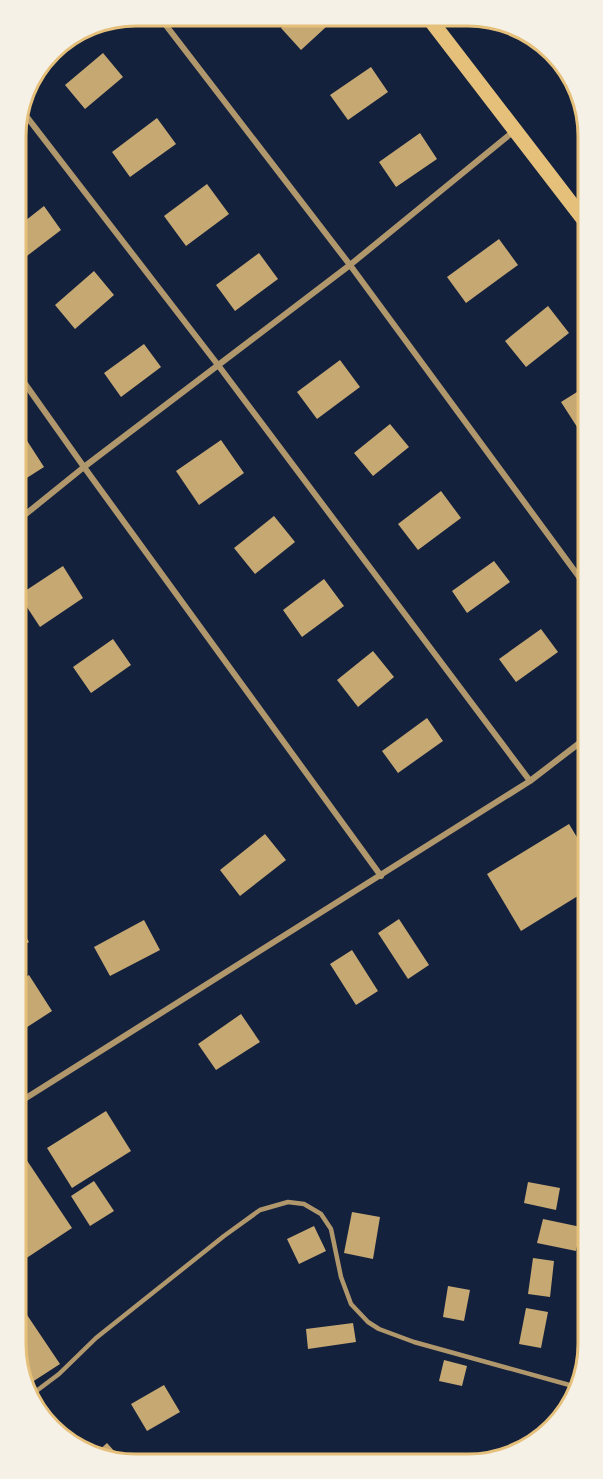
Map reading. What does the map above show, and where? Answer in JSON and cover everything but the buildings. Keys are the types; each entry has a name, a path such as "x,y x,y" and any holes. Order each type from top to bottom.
{"main road":[{"path":"435,26 578,212"}],"street":[{"path":"166,26 350,265 578,575"},
{"path":"28,117 218,365 530,781"},
{"path":"26,514 84,467 350,265 515,131"},
{"path":"26,385 381,876"},
{"path":"26,1098 530,781 577,745"}],"lane":[{"path":"37,1391 59,1374 96,1338 224,1236 260,1210 288,1202 304,1204 321,1214 331,1229 341,1277 351,1304 378,1329 414,1342 569,1385"}]}
